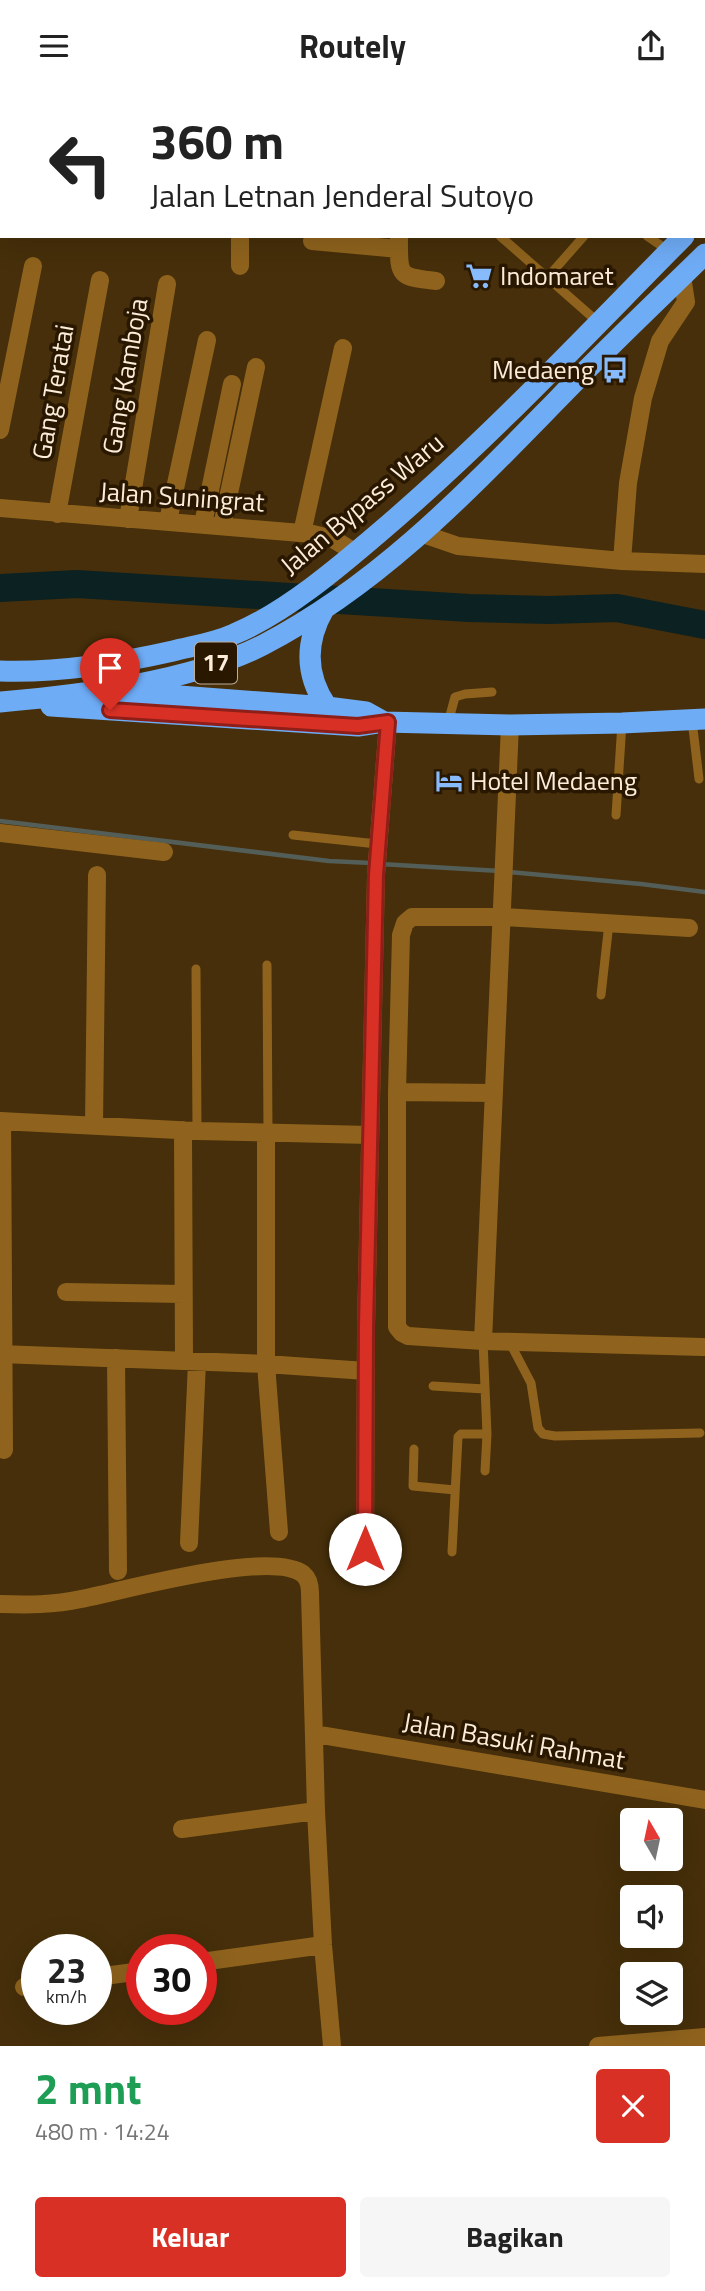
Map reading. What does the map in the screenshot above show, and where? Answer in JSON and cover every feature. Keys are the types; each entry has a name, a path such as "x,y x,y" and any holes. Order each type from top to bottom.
{"highway":[{"name":"Jalan Bypass Waru","path":"0,671 73,669 115,664 202,645 234,634 263,619 356,553 436,482 677,244"},
{"name":"Jalan Bypass Waru","path":"0,703 97,691 187,672 262,645 327,606 423,534 705,254"},
{"path":"327,606 311,636 310,666 313,681 327,707"},
{"path":"179,649 166,658 164,665 169,669 187,672"},
{"path":"0,682 327,707 366,712 386,722"},
{"path":"0,703 358,726 386,722 510,725 698,719"}],"street":[{"path":"240,238 240,266"},
{"path":"312,244 399,243 402,273 411,278 436,281"},
{"path":"0,430 33,266"},
{"path":"622,561 628,482 643,398 660,341 686,302 682,277"},
{"name":"Gang Teratai","path":"57,514 100,280"},
{"name":"Gang Kamboja","path":"128,519 167,283"},
{"path":"168,521 207,339"},
{"path":"302,533 343,348"},
{"path":"222,526 256,367"},
{"path":"203,524 232,384"},
{"name":"Jalan Suningrat","path":"0,508 302,533 333,539 356,553"},
{"path":"423,534 458,546 622,561 705,564"},
{"path":"365,1549 376,875 386,722"},
{"path":"483,1341 510,725"},
{"path":"0,833 164,852"},
{"path":"94,1125 97,875"},
{"path":"689,927 502,917 412,917 405,923 401,935 397,1092 397,1327 399,1332 408,1336 483,1341 704,1347"},
{"path":"397,1092 494,1093"},
{"path":"4,1450 1,1121 370,1135"},
{"path":"189,1543 190,1361 183,1294 190,1130"},
{"path":"267,1133 266,1364 279,1532"},
{"path":"66,1292 183,1294"},
{"path":"2,1354 266,1364 366,1371"},
{"path":"116,1358 118,1571"},
{"path":"0,1604 38,1606 79,1600 199,1573 258,1567 292,1569 304,1575 310,1585 316,1811 323,1945 332,2046"},
{"name":"Jalan Basuki Rahmat","path":"315,1734 705,1800"},
{"path":"182,1829 316,1811"},
{"path":"217,1960 323,1945"},
{"path":"598,2046 705,2037"}],"lane":[{"path":"502,238 598,323"},
{"path":"547,278 582,238"},
{"path":"654,238 677,244"},
{"path":"447,723 455,697 492,692"},
{"path":"698,719 699,779"},
{"path":"617,815 622,723"},
{"path":"293,835 377,848"},
{"path":"601,995 609,921"},
{"path":"267,965 267,1133"},
{"path":"190,1130 196,968"},
{"path":"509,1340 527,1373 538,1428 543,1434 700,1433"},
{"path":"483,1341 487,1434 485,1471"},
{"path":"433,1386 485,1389"},
{"path":"452,1552 458,1437 461,1434 487,1434"},
{"path":"414,1449 413,1486 455,1490"}],"waterway":[{"path":"0,588 77,584 469,608 617,608 705,625"},
{"path":"0,821 329,861 371,863"},
{"path":"380,864 500,871"},
{"path":"509,872 705,892"}],"place":[{"name":"Indomaret","path":"479,276"},
{"name":"Medaeng","path":"615,370"},
{"name":"Hotel Medaeng","path":"449,781"}],"route":[{"path":"110,710 364,727 388,722 376,875 366,1327 365,1549"}]}
